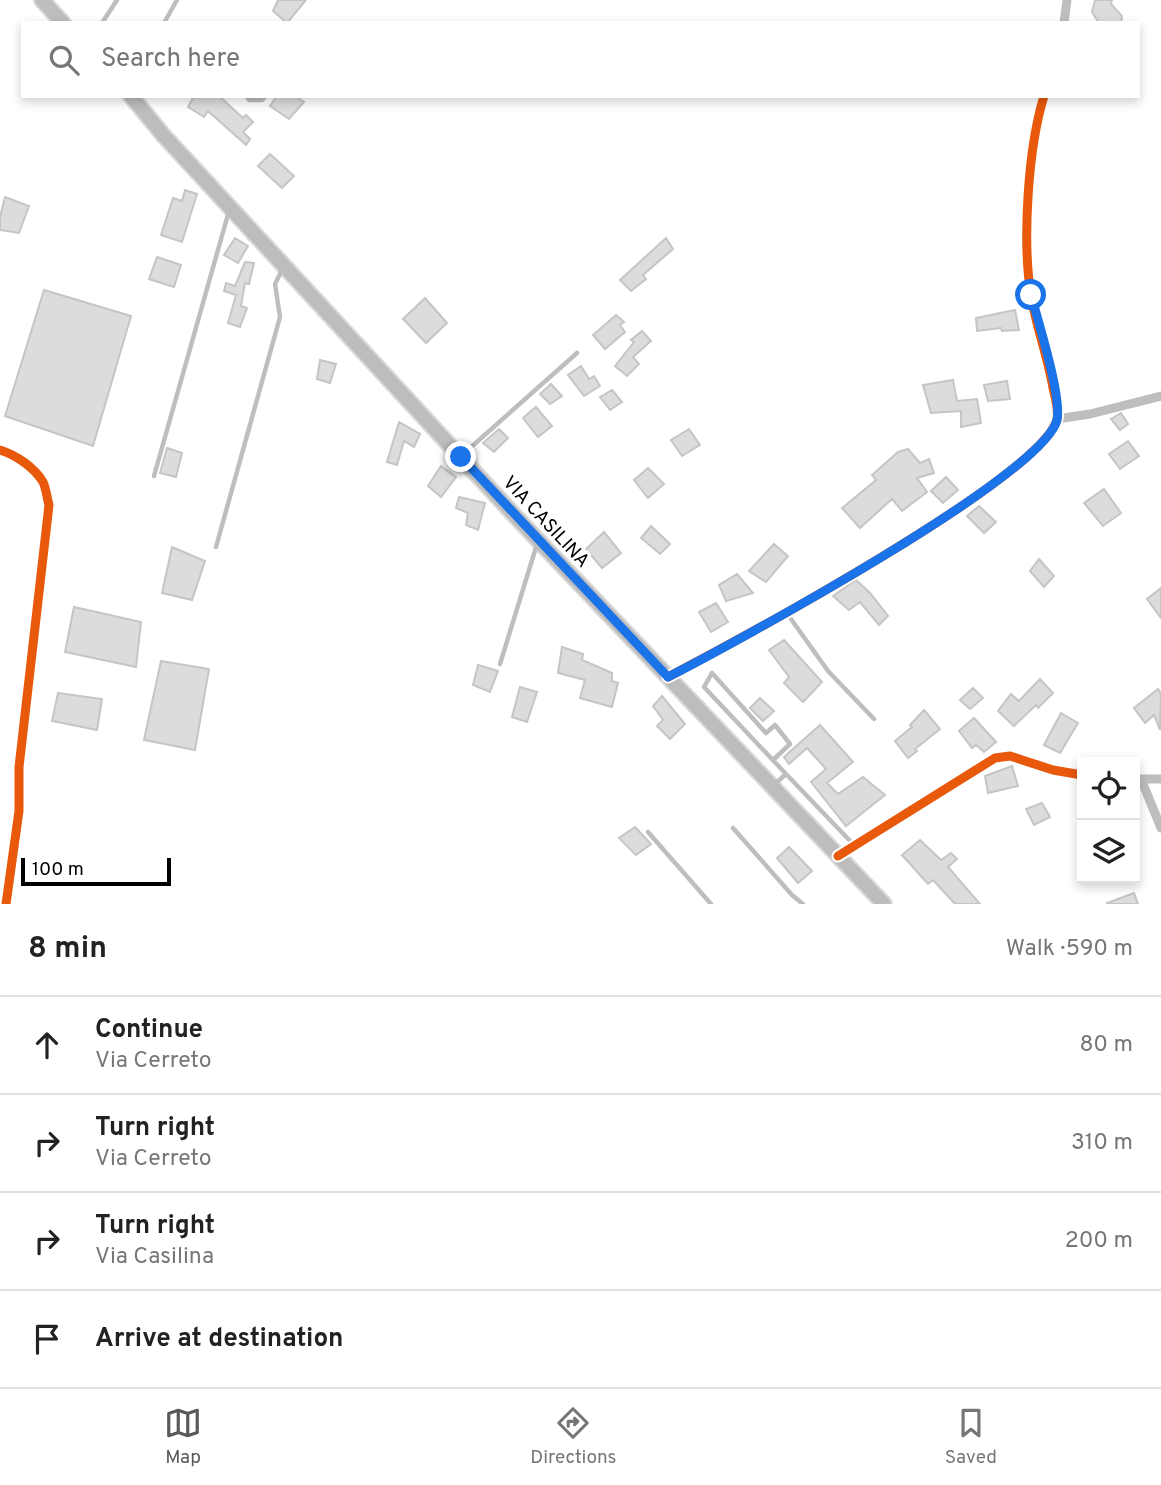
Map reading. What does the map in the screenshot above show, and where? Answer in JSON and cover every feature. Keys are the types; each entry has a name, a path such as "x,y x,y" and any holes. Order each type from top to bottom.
{"main road":[{"path":"42,0 61,21"},
{"name":"VIA CASILINA","path":"133,98 538,540 884,904"}],"street":[{"path":"1064,21 1067,0"},
{"path":"668,677 941,522 1032,454 1050,435 1057,419 1049,362 1031,295 1026,228 1036,122 1043,98"},
{"path":"1057,419 1090,414 1161,396"},
{"path":"0,450 11,453 29,467 43,483 49,505 19,767 19,811 6,904"},
{"path":"838,856 995,758 1010,756 1053,770 1077,774"},
{"path":"1140,779 1161,779"},
{"path":"1140,783 1161,828"}],"lane":[{"path":"103,21 117,0"},
{"path":"165,21 177,0"},
{"path":"248,98 264,98"},
{"path":"154,476 230,207"},
{"path":"216,547 280,317 275,284 285,267"},
{"path":"461,457 577,353"},
{"path":"500,664 538,540"},
{"path":"786,612 828,671 874,719"},
{"path":"773,760 790,744 775,726 766,733 712,673 704,687 786,774 854,845"},
{"path":"772,787 786,774"},
{"path":"733,828 803,904"},
{"path":"648,832 711,904"}],"building":[{"path":"278,0 306,0 289,21 285,21 273,11"},
{"path":"1095,0 1112,0 1111,4 1122,16 1121,21 1098,21 1092,12"},
{"path":"193,98 221,98 243,118 246,115 253,122 243,132 250,139 246,145 208,111 204,117 188,107"},
{"path":"276,98 298,98 304,102 289,119 270,106"},
{"path":"270,154 294,176 282,188 258,166"},
{"path":"185,190 197,194 182,242 161,235 173,198 182,201"},
{"path":"5,197 29,206 19,233 0,230"},
{"path":"235,238 248,246 238,263 224,255"},
{"path":"666,238 673,249 643,275 646,279 631,291 620,280"},
{"path":"157,257 181,265 174,287 149,279"},
{"path":"245,262 254,263 249,284 245,283 241,306 247,308 240,327 228,323 236,295 224,291 226,283 235,286"},
{"path":"44,290 131,316 93,446 5,416"},
{"path":"425,298 447,323 426,343 403,319"},
{"path":"1015,310 1019,330 1002,331 1001,328 977,331 976,318"},
{"path":"616,315 624,322 620,325 625,332 605,349 593,335"},
{"path":"642,331 651,341 633,357 639,364 627,376 615,366 634,342 631,340"},
{"path":"320,360 336,364 330,383 317,379"},
{"path":"581,366 589,379 594,376 600,386 584,396 568,375"},
{"path":"953,380 957,401 977,399 981,423 961,427 961,411 931,413 923,385"},
{"path":"1007,381 1010,399 988,401 984,385"},
{"path":"551,384 562,396 550,404 540,394"},
{"path":"612,390 622,402 610,410 600,397"},
{"path":"536,407 552,426 538,437 523,418"},
{"path":"1121,413 1128,424 1120,430 1111,419"},
{"path":"399,422 420,434 414,447 404,441 397,465 387,462"},
{"path":"499,429 508,438 494,452 483,443"},
{"path":"689,429 700,445 682,456 671,440"},
{"path":"1128,441 1139,456 1120,469 1109,454"},
{"path":"167,448 182,453 176,477 160,473"},
{"path":"908,449 920,463 929,459 934,473 917,478 927,492 902,511 892,499 860,528 842,508 876,480 872,475 898,452"},
{"path":"441,466 456,477 441,497 428,486"},
{"path":"648,468 664,484 648,498 634,480"},
{"path":"946,477 958,490 943,503 931,491"},
{"path":"1104,489 1121,513 1103,526 1084,503"},
{"path":"459,497 485,503 478,530 466,525 468,513 456,508"},
{"path":"979,506 996,522 984,533 967,516"},
{"path":"651,526 670,544 660,554 641,538"},
{"path":"604,532 621,553 602,568 586,549"},
{"path":"774,544 788,556 766,582 749,571"},
{"path":"172,547 205,561 192,600 162,593"},
{"path":"1039,559 1054,576 1044,587 1030,571"},
{"path":"737,574 753,593 726,601 719,585"},
{"path":"856,580 888,616 879,625 860,602 849,610 833,596"},
{"path":"1161,588 1161,618 1147,599"},
{"path":"716,603 728,622 711,632 699,612"},
{"path":"74,607 141,622 136,667 65,652"},
{"path":"784,640 822,682 803,702 784,683 789,677 769,650"},
{"path":"562,647 583,654 582,660 612,673 612,681 618,683 612,707 580,698 585,680 558,673"},
{"path":"161,661 209,669 195,750 144,740"},
{"path":"478,665 498,671 490,692 473,685"},
{"path":"1040,679 1053,693 1014,726 998,711 1011,694 1019,701"},
{"path":"520,687 537,692 527,722 512,717"},
{"path":"973,688 983,698 970,709 960,700"},
{"path":"1158,689 1161,694 1160,730 1154,715 1145,723 1134,708"},
{"path":"58,693 102,699 97,730 52,721"},
{"path":"662,696 685,724 670,739 657,726 663,720 653,706"},
{"path":"760,698 774,711 763,721 750,708"},
{"path":"924,710 940,729 908,758 895,741 912,727 910,725"},
{"path":"1061,713 1078,723 1060,753 1044,745"},
{"path":"974,718 996,742 984,752 976,745 972,748 959,731"},
{"path":"820,725 853,762 827,783 838,794 863,777 885,795 846,826 811,782 826,769 807,748 789,764 784,757"},
{"path":"1012,766 1018,786 988,793 985,776"},
{"path":"1042,803 1050,817 1034,825 1026,809"},
{"path":"635,827 651,844 636,855 619,838"},
{"path":"920,840 941,860 951,853 957,859 948,867 980,904 955,904 933,880 928,884 902,855"},
{"path":"789,847 812,871 798,883 777,858"},
{"path":"1134,893 1138,904 1107,904 1107,903"}],"cycle path":[{"path":"668,677 816,596 945,517 1000,479 1039,445 1057,419 1056,399 1036,319 1028,273 1030,168 1043,98"},
{"path":"0,450 18,458 35,471 44,484 49,505 19,767 19,811 6,904"},
{"path":"838,856 995,758 1010,756 1053,770 1077,774"}],"route":[{"path":"461,457 668,677 715,653 941,522 1032,454 1050,435 1057,419 1049,362 1031,295"}]}
